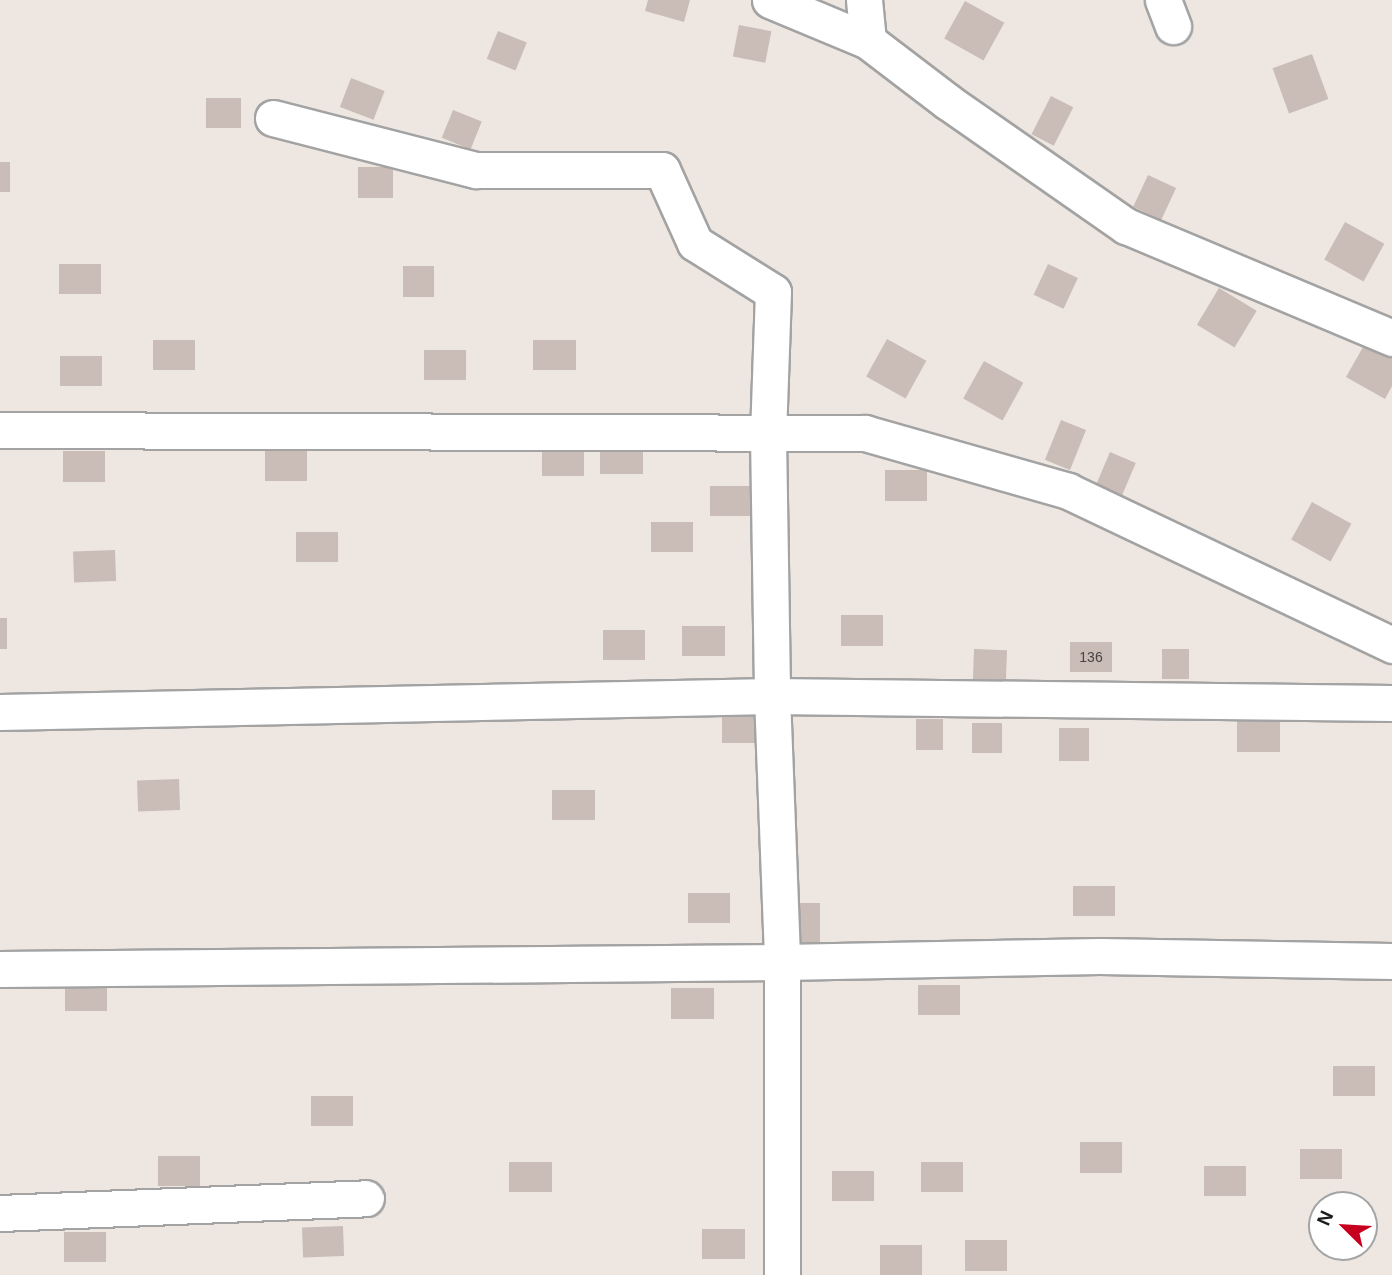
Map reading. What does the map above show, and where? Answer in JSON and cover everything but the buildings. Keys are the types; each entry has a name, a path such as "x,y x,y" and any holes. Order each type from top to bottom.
{"street":[{"path":"770,0 868,41 948,102 1126,226 1392,338"},
{"path":"864,0 868,41"},
{"path":"273,118 476,170 662,170 695,243 772,292 768,435 772,696 782,962 782,1275"},
{"path":"0,430 768,435 865,433 1068,491 1392,645"},
{"path":"0,712 772,696 1392,703"},
{"path":"0,969 782,962 1100,956 1392,961"},
{"path":"0,1213 366,1198"}]}
